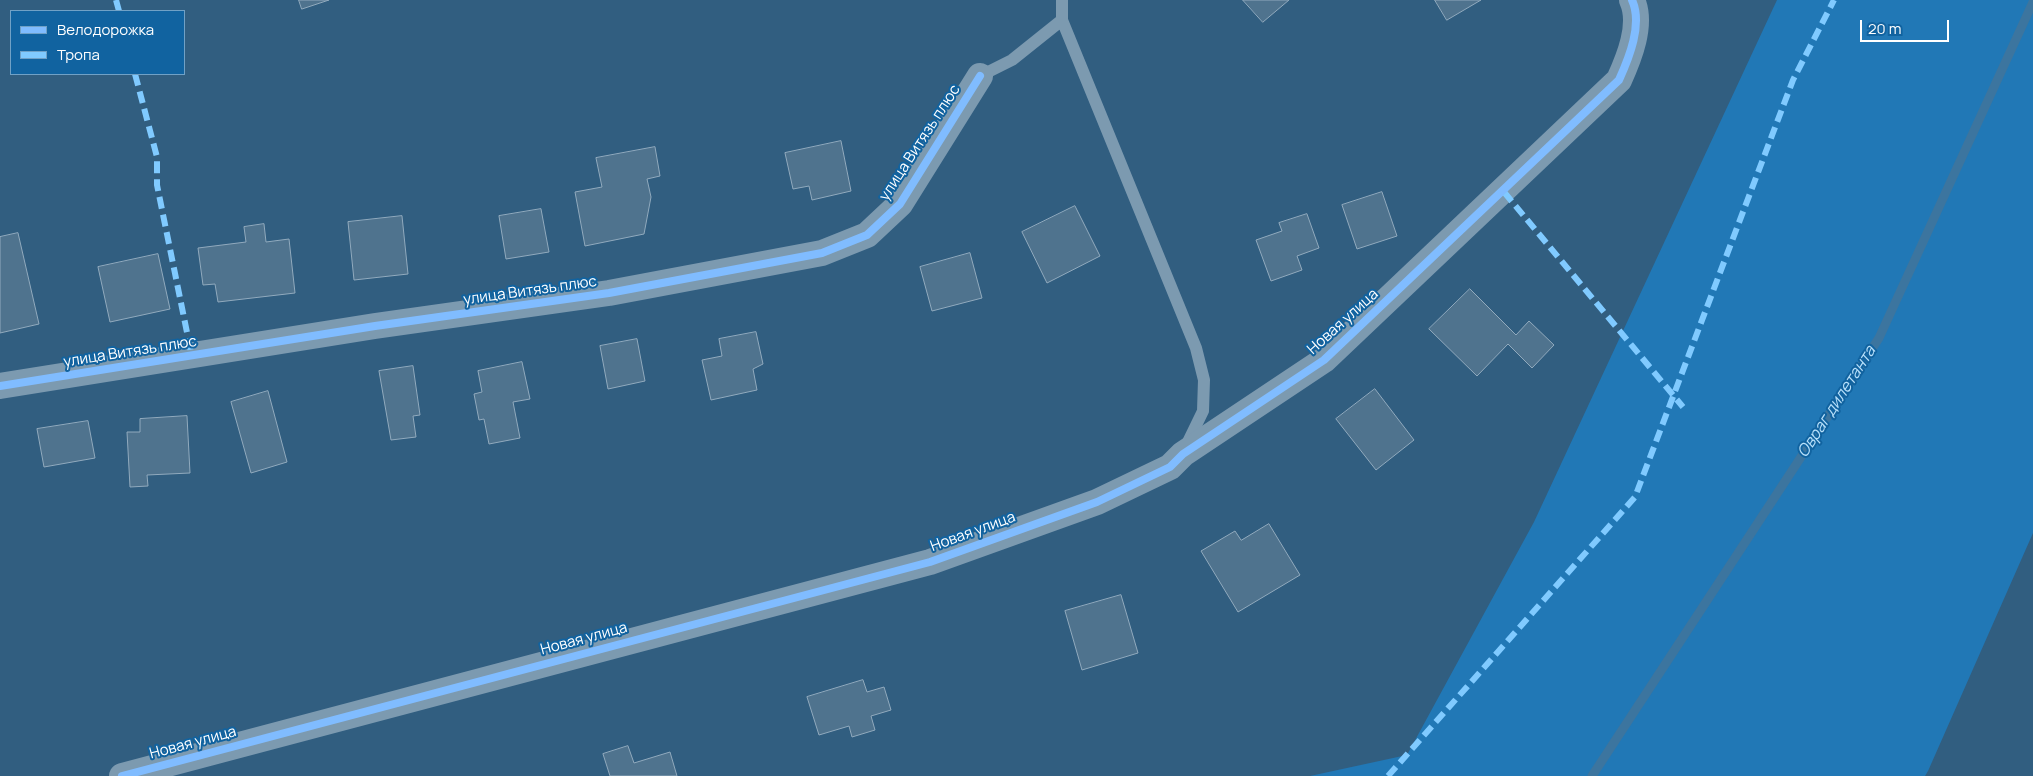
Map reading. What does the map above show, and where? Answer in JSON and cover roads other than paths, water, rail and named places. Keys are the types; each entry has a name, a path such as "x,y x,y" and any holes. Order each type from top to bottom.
{"street":[{"name":"Новая улица","path":"122,776 930,562 1097,502 1170,467 1183,454 1324,360 1619,80 1631,53 1637,10 1632,0"},
{"name":"улица Витязь плюс","path":"0,386 375,326 609,294 822,253 867,235 900,204 980,76"}],"lane":[{"path":"1062,0 1062,20 1196,348 1204,380 1203,411 1183,454"},
{"path":"980,76 1012,60 1062,20"}],"waterway":[{"name":"Овраг дилетанта","path":"1592,776 1879,338 2033,2"}]}
